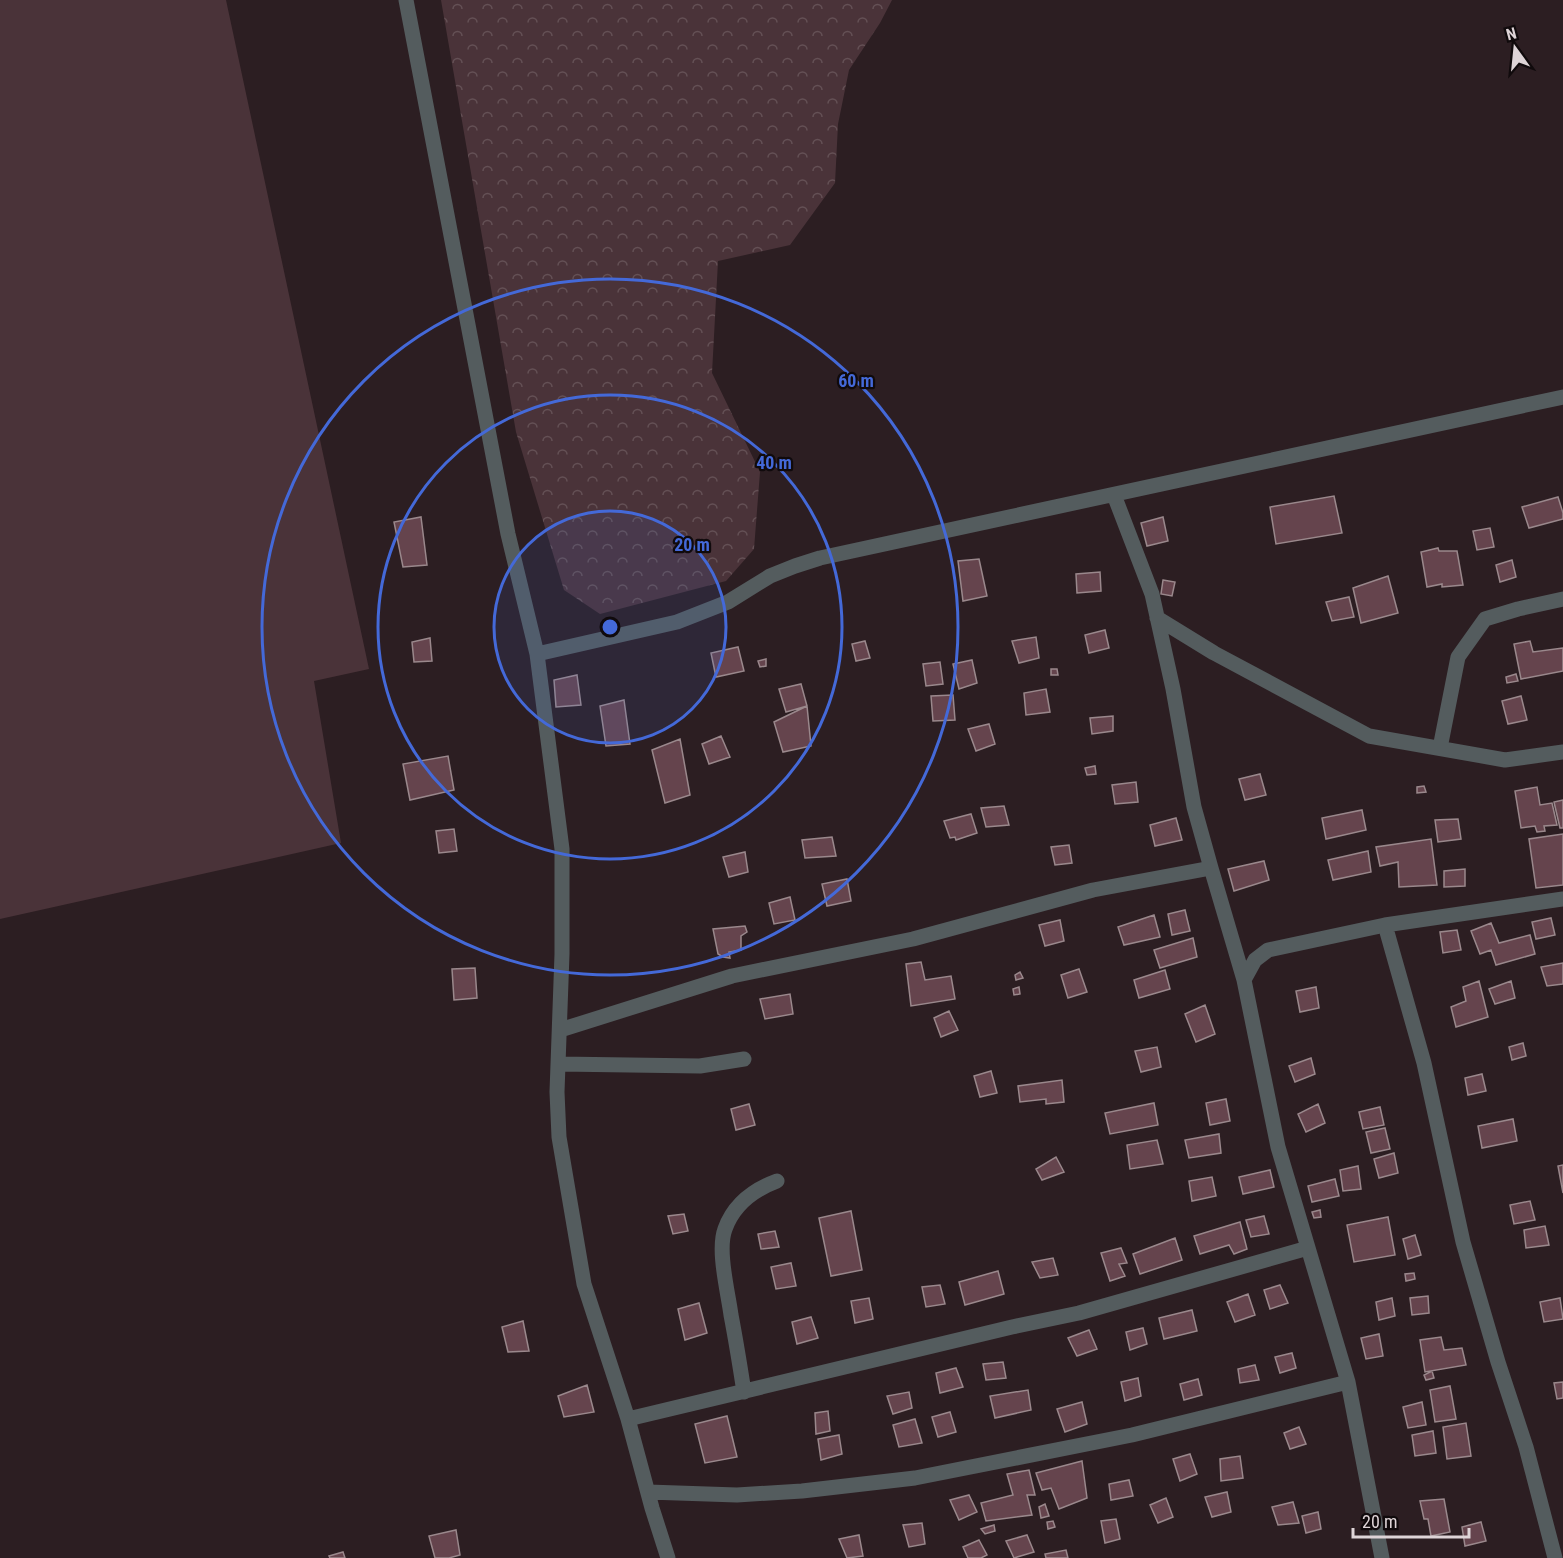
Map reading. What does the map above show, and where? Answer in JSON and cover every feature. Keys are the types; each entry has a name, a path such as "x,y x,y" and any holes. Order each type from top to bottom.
{"street":[{"path":"406,0 508,534 537,654 562,849 559,1137 584,1284 628,1419 668,1558"},
{"path":"537,654 677,622 728,602 770,576 820,558 1563,397"},
{"path":"1114,495 1152,594 1173,689 1194,807 1244,980 1278,1147 1348,1382 1382,1558"},
{"path":"1440,748 1458,657 1485,619 1563,598"},
{"path":"1157,618 1214,653 1370,736 1505,760 1563,752"},
{"path":"560,1030 732,976 913,939 1093,890 1211,868"},
{"path":"1244,980 1255,960 1268,950 1385,925 1563,899"},
{"path":"1385,925 1424,1063 1463,1242 1526,1447 1555,1558"},
{"path":"559,1064 700,1066 744,1059"},
{"path":"744,1392 724,1273 722,1249 724,1231 734,1210 746,1198 763,1186 777,1181"},
{"path":"628,1419 1078,1313 1308,1248"},
{"path":"648,1492 737,1495 802,1491 915,1478 1132,1435 1348,1382"}],"green space":[{"path":"0,0 226,0 369,669 314,681 341,843 0,919"},
{"path":"441,0 892,0 880,23 849,70 838,124 835,183 790,245 718,261 712,373 760,472 754,549 726,581 600,614 564,590 516,432"}],"building":[{"path":"1334,496 1342,533 1276,544 1270,507"},
{"path":"1558,497 1563,519 1529,528 1522,507"},
{"path":"421,517 427,565 403,567 394,522"},
{"path":"1163,517 1168,541 1147,546 1141,523"},
{"path":"1490,528 1494,547 1477,550 1473,531"},
{"path":"1438,548 1439,551 1457,551 1463,585 1442,587 1442,584 1427,587 1421,552"},
{"path":"979,559 987,596 963,601 958,561"},
{"path":"1512,560 1516,577 1500,582 1496,565"},
{"path":"1100,572 1101,591 1077,593 1076,574"},
{"path":"1388,576 1398,613 1361,623 1353,588"},
{"path":"1163,580 1175,582 1172,596 1161,594"},
{"path":"1349,597 1354,617 1332,621 1326,602"},
{"path":"1105,630 1109,648 1089,653 1085,635"},
{"path":"1036,637 1039,658 1019,663 1012,641"},
{"path":"430,638 432,661 414,662 412,642"},
{"path":"865,641 870,658 856,661 852,644"},
{"path":"1530,641 1533,652 1563,648 1563,671 1521,679 1514,644"},
{"path":"738,647 744,671 716,677 711,653"},
{"path":"766,659 766,666 760,667 758,661"},
{"path":"972,660 977,683 959,689 953,664"},
{"path":"940,662 943,684 926,686 923,664"},
{"path":"1051,669 1057,669 1058,675 1051,675"},
{"path":"1516,674 1518,681 1507,683 1506,677"},
{"path":"577,675 581,705 556,707 554,680"},
{"path":"801,684 807,706 786,712 779,689"},
{"path":"1046,689 1050,712 1026,715 1024,693"},
{"path":"953,695 955,720 933,721 931,696"},
{"path":"1521,696 1527,720 1508,724 1502,701"},
{"path":"624,700 630,744 606,746 600,706"},
{"path":"807,706 811,746 783,752 774,722"},
{"path":"1113,716 1113,731 1092,734 1090,718"},
{"path":"989,724 995,744 976,751 968,729"},
{"path":"721,736 730,757 709,764 702,744"},
{"path":"680,739 690,795 665,803 652,750"},
{"path":"448,756 454,790 410,800 403,764"},
{"path":"1095,766 1096,774 1087,775 1085,768"},
{"path":"1260,774 1266,795 1245,800 1239,779"},
{"path":"1136,782 1138,802 1115,804 1112,785"},
{"path":"1424,786 1426,792 1417,793 1417,787"},
{"path":"1537,787 1540,805 1552,803 1557,825 1544,826 1545,831 1537,832 1535,826 1521,828 1515,791"},
{"path":"1563,800 1563,828 1560,828 1554,802"},
{"path":"1004,806 1009,825 986,827 981,808"},
{"path":"1362,810 1366,830 1326,839 1322,818"},
{"path":"971,814 977,833 956,840 955,837 950,838 944,821"},
{"path":"1176,818 1182,840 1155,846 1150,825"},
{"path":"1458,819 1461,839 1438,842 1435,820"},
{"path":"454,829 457,851 439,853 436,831"},
{"path":"1563,834 1563,885 1536,888 1529,839"},
{"path":"832,837 836,856 805,858 802,840"},
{"path":"1431,839 1437,885 1399,887 1398,862 1380,866 1376,847"},
{"path":"1069,845 1072,863 1055,865 1051,847"},
{"path":"1368,851 1371,872 1333,880 1328,860"},
{"path":"745,852 748,872 729,877 723,857"},
{"path":"1264,861 1269,880 1234,891 1228,869"},
{"path":"1465,869 1465,886 1444,887 1444,871"},
{"path":"847,879 851,901 827,906 822,884"},
{"path":"790,897 795,920 774,924 769,903"},
{"path":"1185,910 1190,931 1172,935 1168,914"},
{"path":"1154,915 1160,937 1124,945 1118,927"},
{"path":"1551,918 1555,935 1536,939 1532,922"},
{"path":"1060,920 1064,941 1045,946 1039,925"},
{"path":"1491,923 1499,943 1530,935 1535,954 1496,965 1491,950 1480,954 1471,931"},
{"path":"745,926 747,932 741,936 741,950 729,952 730,958 718,954 713,929"},
{"path":"1457,930 1461,950 1443,953 1440,932"},
{"path":"1193,938 1197,957 1160,968 1154,950"},
{"path":"921,962 925,980 951,976 955,999 911,1006 906,964"},
{"path":"1563,963 1563,984 1547,986 1541,967"},
{"path":"475,968 477,998 454,1000 452,969"},
{"path":"1079,969 1087,992 1068,998 1061,975"},
{"path":"1165,970 1170,989 1139,998 1134,980"},
{"path":"1020,972 1023,978 1016,980 1015,975"},
{"path":"1479,981 1488,1017 1456,1027 1451,1007 1466,1001 1463,987"},
{"path":"1511,981 1515,998 1495,1004 1489,989"},
{"path":"1019,987 1020,994 1014,995 1013,989"},
{"path":"1316,987 1319,1008 1300,1012 1296,991"},
{"path":"790,994 793,1014 765,1019 760,999"},
{"path":"1205,1005 1215,1034 1196,1042 1185,1014"},
{"path":"949,1011 958,1030 941,1037 934,1018"},
{"path":"1523,1043 1526,1056 1512,1060 1509,1047"},
{"path":"1157,1047 1161,1067 1141,1072 1135,1051"},
{"path":"1311,1058 1315,1074 1295,1082 1289,1066"},
{"path":"991,1071 997,1093 980,1097 974,1076"},
{"path":"1482,1074 1486,1091 1468,1095 1465,1078"},
{"path":"1062,1080 1064,1102 1046,1104 1046,1099 1020,1102 1018,1086"},
{"path":"1226,1099 1230,1121 1210,1125 1206,1103"},
{"path":"1154,1103 1158,1125 1110,1134 1105,1113"},
{"path":"749,1104 755,1125 736,1130 731,1109"},
{"path":"1318,1104 1325,1123 1306,1132 1298,1114"},
{"path":"1380,1107 1384,1125 1363,1129 1359,1112"},
{"path":"1513,1119 1517,1141 1482,1148 1478,1126"},
{"path":"1385,1128 1390,1149 1371,1153 1366,1132"},
{"path":"1219,1134 1221,1153 1189,1158 1185,1140"},
{"path":"1157,1140 1163,1164 1130,1169 1127,1145"},
{"path":"1394,1153 1398,1173 1379,1178 1374,1159"},
{"path":"1056,1157 1064,1172 1042,1180 1036,1169"},
{"path":"1563,1165 1563,1193 1558,1166"},
{"path":"1358,1166 1361,1189 1343,1191 1340,1170"},
{"path":"1270,1170 1274,1187 1243,1194 1239,1177"},
{"path":"1212,1177 1216,1196 1192,1201 1189,1181"},
{"path":"1335,1179 1339,1196 1312,1202 1308,1186"},
{"path":"1530,1201 1535,1220 1514,1224 1510,1205"},
{"path":"1320,1210 1321,1217 1314,1218 1312,1212"},
{"path":"851,1211 862,1270 831,1276 819,1218"},
{"path":"684,1214 688,1231 673,1234 668,1216"},
{"path":"1264,1216 1269,1234 1251,1237 1246,1220"},
{"path":"1388,1217 1395,1255 1354,1262 1347,1225"},
{"path":"1240,1222 1247,1249 1234,1254 1229,1245 1200,1254 1194,1236"},
{"path":"1545,1226 1549,1245 1526,1248 1524,1230"},
{"path":"775,1231 779,1247 761,1249 758,1234"},
{"path":"1415,1235 1421,1255 1408,1259 1403,1239"},
{"path":"1175,1238 1182,1260 1140,1274 1133,1254"},
{"path":"1121,1248 1127,1263 1119,1264 1125,1276 1110,1281 1101,1253"},
{"path":"1053,1258 1058,1275 1040,1278 1032,1262"},
{"path":"791,1263 796,1286 776,1289 771,1267"},
{"path":"998,1271 1004,1294 965,1305 959,1282"},
{"path":"1414,1273 1415,1279 1406,1281 1405,1274"},
{"path":"940,1285 945,1304 926,1307 922,1287"},
{"path":"1280,1285 1288,1303 1270,1309 1264,1290"},
{"path":"1248,1294 1255,1315 1235,1322 1227,1302"},
{"path":"1428,1296 1429,1313 1412,1315 1410,1298"},
{"path":"869,1298 873,1319 855,1323 851,1301"},
{"path":"1392,1298 1395,1316 1379,1320 1376,1302"},
{"path":"1560,1298 1563,1319 1544,1322 1540,1302"},
{"path":"699,1303 707,1333 685,1340 678,1309"},
{"path":"1192,1310 1197,1331 1164,1339 1159,1318"},
{"path":"811,1317 818,1338 797,1344 792,1322"},
{"path":"523,1321 529,1351 508,1352 502,1327"},
{"path":"1143,1328 1147,1344 1130,1350 1126,1332"},
{"path":"1089,1330 1097,1349 1077,1356 1068,1338"},
{"path":"1379,1334 1383,1356 1366,1359 1361,1338"},
{"path":"1441,1337 1444,1350 1462,1348 1466,1365 1425,1372 1420,1340"},
{"path":"1292,1353 1296,1368 1280,1373 1275,1357"},
{"path":"1003,1362 1006,1378 986,1380 983,1364"},
{"path":"1255,1365 1259,1380 1240,1383 1238,1369"},
{"path":"956,1368 963,1387 940,1393 936,1373"},
{"path":"1432,1371 1434,1378 1426,1380 1424,1375"},
{"path":"1138,1378 1141,1396 1125,1401 1121,1382"},
{"path":"1198,1379 1202,1395 1184,1400 1180,1384"},
{"path":"1563,1382 1563,1398 1557,1399 1554,1383"},
{"path":"587,1385 594,1412 564,1417 558,1396"},
{"path":"1450,1386 1456,1419 1435,1422 1430,1390"},
{"path":"1028,1390 1031,1410 995,1418 990,1396"},
{"path":"909,1392 912,1408 893,1414 887,1396"},
{"path":"1082,1402 1087,1424 1065,1432 1057,1409"},
{"path":"1422,1402 1426,1425 1408,1428 1403,1407"},
{"path":"828,1411 830,1431 816,1434 815,1413"},
{"path":"950,1412 956,1432 938,1437 932,1417"},
{"path":"727,1416 737,1457 705,1463 695,1424"},
{"path":"915,1419 922,1443 899,1447 893,1425"},
{"path":"1466,1423 1471,1456 1447,1459 1443,1427"},
{"path":"1299,1427 1306,1444 1290,1449 1284,1433"},
{"path":"1433,1431 1436,1453 1415,1456 1412,1435"},
{"path":"839,1435 842,1454 821,1460 818,1439"},
{"path":"1190,1454 1197,1474 1180,1481 1173,1459"},
{"path":"1240,1456 1243,1478 1221,1481 1220,1459"},
{"path":"1082,1461 1087,1498 1059,1509 1051,1488 1042,1490 1036,1473"},
{"path":"1029,1470 1035,1495 1027,1495 1032,1515 986,1521 981,1503 1013,1495 1007,1474"},
{"path":"1129,1480 1133,1496 1111,1500 1109,1484"},
{"path":"1227,1492 1231,1512 1212,1517 1205,1497"},
{"path":"969,1495 977,1512 959,1520 950,1500"},
{"path":"1166,1498 1173,1517 1158,1523 1150,1505"},
{"path":"1444,1499 1450,1532 1431,1536 1428,1519 1424,1519 1420,1501"},
{"path":"1293,1502 1299,1523 1278,1525 1272,1507"},
{"path":"1045,1504 1049,1516 1041,1518 1039,1507"},
{"path":"1318,1512 1321,1529 1306,1533 1302,1516"},
{"path":"1116,1519 1120,1539 1105,1543 1101,1521"},
{"path":"1053,1521 1055,1527 1048,1529 1047,1522"},
{"path":"1481,1522 1486,1541 1465,1546 1462,1527"},
{"path":"922,1523 925,1544 909,1547 903,1525"},
{"path":"994,1525 995,1531 985,1534 981,1529"},
{"path":"456,1530 460,1555 435,1558 429,1536"},
{"path":"859,1535 863,1556 847,1558 839,1539"},
{"path":"1027,1535 1034,1552 1014,1558 1006,1541"},
{"path":"979,1540 987,1555 981,1558 968,1558 963,1547"},
{"path":"1066,1550 1068,1558 1046,1558 1045,1554"},
{"path":"343,1552 345,1558 330,1558 329,1556"}]}
